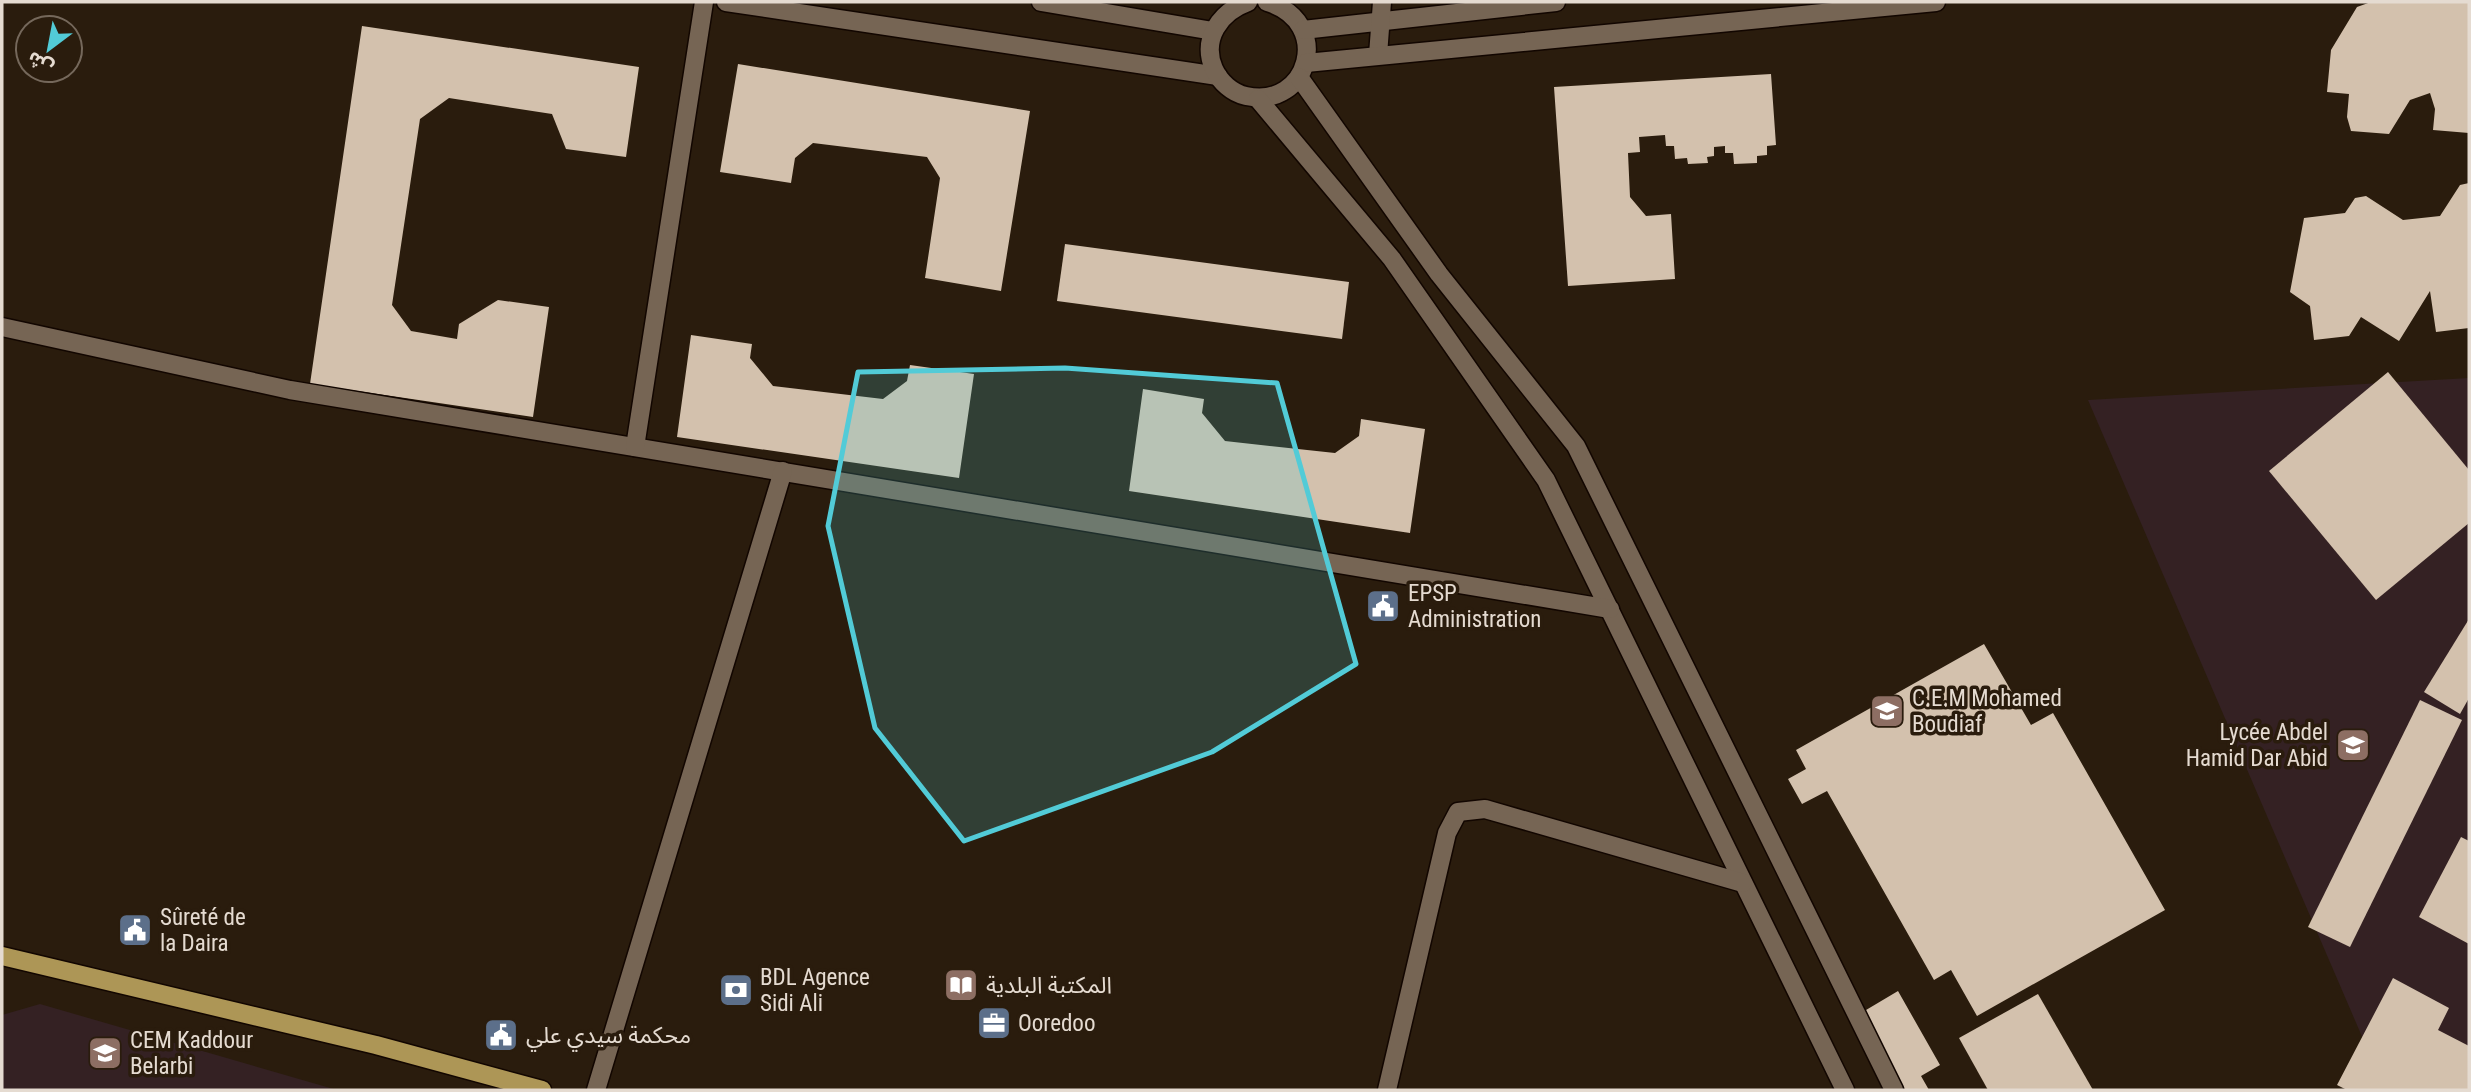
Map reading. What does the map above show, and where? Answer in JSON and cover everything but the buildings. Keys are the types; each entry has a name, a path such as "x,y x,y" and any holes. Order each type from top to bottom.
{"main road":[{"path":"2,956 376,1045 542,1090"}],"street":[{"path":"635,447 704,2"},
{"path":"726,2 761,4 1217,76"},
{"path":"1041,2 1213,31"},
{"path":"1248,2 1234,7 1213,31 1210,54 1217,76 1228,88 1242,96 1258,99 1274,96 1288,89 1302,70 1307,46 1303,30 1294,16 1281,6 1267,2"},
{"path":"1378,55 1382,2"},
{"path":"1303,30 1556,2"},
{"path":"1302,70 1378,55 1936,2"},
{"path":"1302,70 1439,274 1576,446 1894,1090"},
{"path":"1258,99 1392,259 1546,480 1845,1090"},
{"path":"2,327 290,390 1610,609"},
{"path":"596,1090 783,471"},
{"path":"1387,1090 1447,833 1458,812 1485,809 1743,883"}],"highlighted area":[{"path":"1065,368 1277,383 1356,664 1212,752 964,841 875,728 828,526 858,372"}],"shaded area":[{"name":"Lycée Abdel Hamid Dar Abid","path":"2469,378 2469,1090 2385,1090 2088,400"},
{"name":"CEM Kaddour Belarbi","path":"40,1004 337,1090 2,1090 2,1015"}],"place":[{"name":"EPSP Administration","path":"1383,606"},
{"name":"C.E.M Mohamed Boudiaf","path":"1887,711"},
{"name":"Lycée Abdel Hamid Dar Abid","path":"2353,745"},
{"name":"Sûreté de la Daira","path":"135,930"},
{"name":"المكتبة البلدية","path":"961,985"},
{"name":"BDL Agence Sidi Ali","path":"736,990"},
{"name":"Ooredoo","path":"994,1023"},
{"name":"محكمة سيدي علي","path":"501,1035"},
{"name":"CEM Kaddour Belarbi","path":"105,1053"}]}
